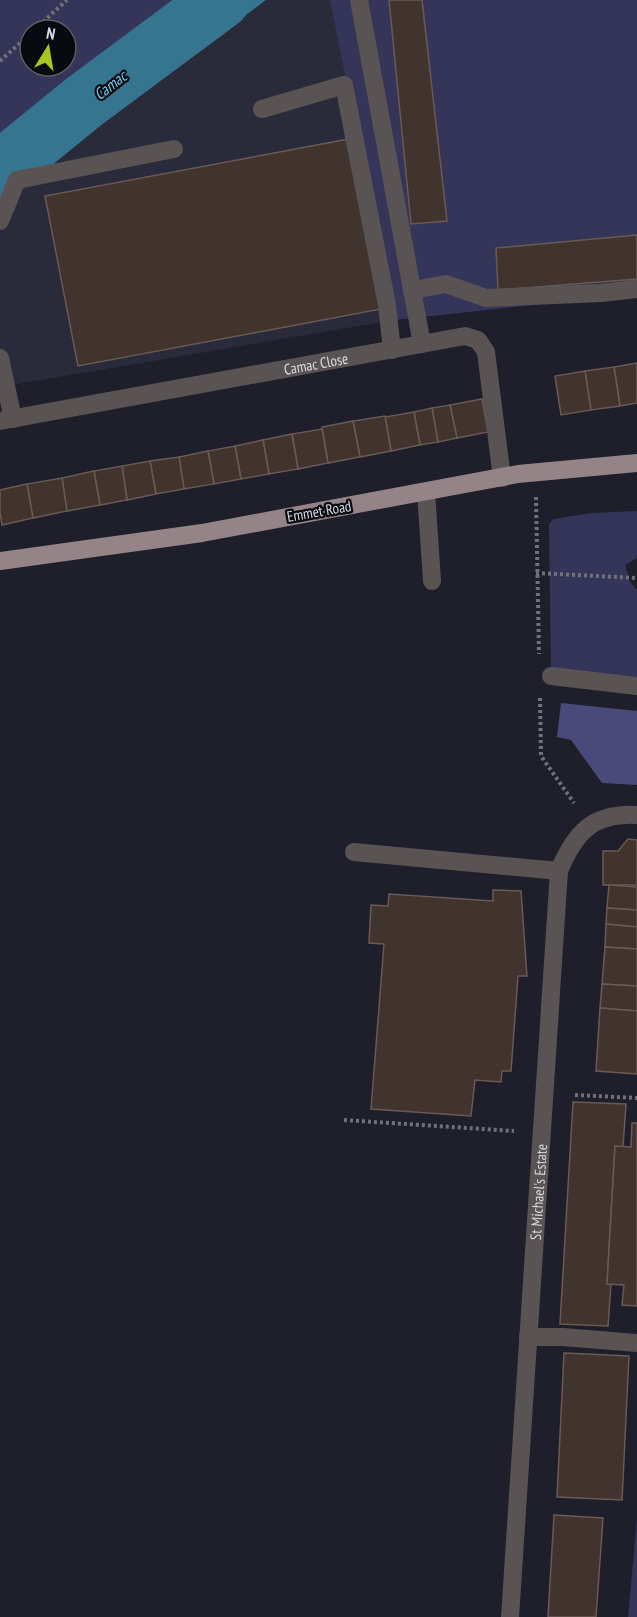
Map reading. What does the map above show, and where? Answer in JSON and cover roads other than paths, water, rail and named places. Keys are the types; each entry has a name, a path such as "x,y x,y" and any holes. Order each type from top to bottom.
{"main road":[{"name":"Emmet Road","path":"0,561 202,533 536,472 637,463"}],"street":[{"path":"360,0 422,344"},
{"path":"262,109 344,85 387,305 392,350"},
{"path":"0,221 17,180 174,149"},
{"path":"413,290 446,284 486,298 601,293 637,289"},
{"name":"Camac Close","path":"0,358 6,420 465,336 478,340 486,352 502,478"},
{"path":"426,492 432,581"},
{"path":"545,670 637,686"},
{"name":"St Michael's Estate","path":"510,1617 559,871 569,847 579,834 599,820 637,815"},
{"path":"354,852 559,871"},
{"path":"528,1337 563,1337 637,1343"}],"waterway":[{"name":"Camac","path":"0,170 85,101 221,0"}]}
